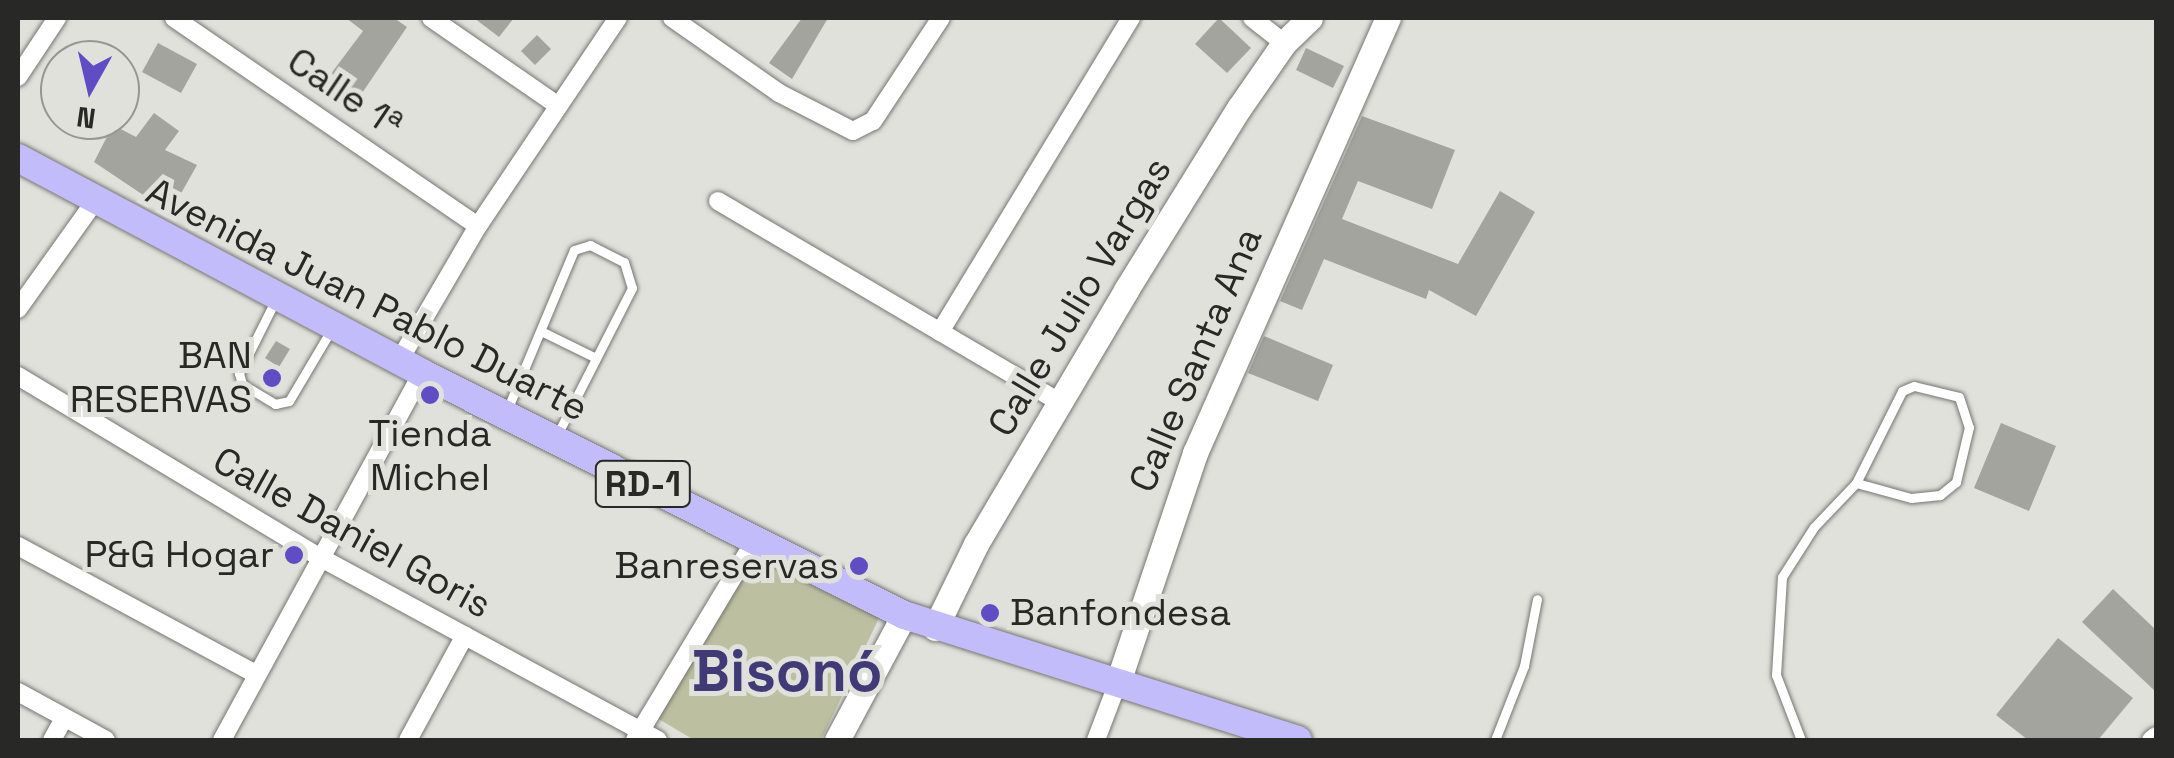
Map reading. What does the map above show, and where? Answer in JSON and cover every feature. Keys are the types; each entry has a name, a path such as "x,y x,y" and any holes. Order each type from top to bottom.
{"main road":[{"name":"Calle Julio Vargas","path":"934,628 1058,402 1284,43 1310,18"},
{"name":"Calle Santa Ana","path":"1118,682 1196,452 1388,18"},
{"name":"Avenida Juan Pablo Duarte","path":"18,158 410,367 904,615 934,628 1298,740"},
{"path":"837,740 904,615"}],"street":[{"path":"18,77 56,18"},
{"name":"Calle 1ª","path":"174,18 478,226"},
{"path":"432,18 558,106"},
{"path":"222,740 323,559 478,226 618,18"},
{"path":"672,18 778,93 853,131 873,121 933,20"},
{"path":"940,332 1131,18"},
{"path":"1252,18 1284,43"},
{"path":"18,309 94,200"},
{"path":"718,202 1058,402"},
{"name":"Calle Daniel Goris","path":"18,376 323,559 644,737"},
{"path":"644,737 756,540"},
{"path":"18,546 256,674"},
{"path":"408,740 466,635"},
{"name":"Calle Santa Ana","path":"1096,740 1118,682"},
{"path":"18,692 106,740"},
{"path":"52,740 64,718"}],"lane":[{"path":"505,415 543,332 569,258 590,245 624,262 632,278 555,440"},
{"path":"277,297 239,373 242,384 275,404 289,401 334,326"},
{"path":"543,332 592,356"},
{"path":"1801,740 1776,675 1782,578 1814,526 1856,483 1902,391 1914,386 1959,397 1969,427 1966,454 1948,488 1911,498 1856,483"},
{"path":"1495,740 1524,666 1537,598"}],"green space":[{"path":"760,560 879,618 821,740 694,740 657,718 745,570"}],"building":[{"path":"346,18 394,18 407,27 358,99 327,79 363,31"},
{"path":"474,18 514,18 499,37"},
{"path":"802,18 828,18 792,79 769,63"},
{"path":"1219,18 1251,48 1227,73 1195,44"},
{"path":"537,35 551,49 535,65 521,51"},
{"path":"158,43 197,64 181,93 142,72"},
{"path":"1306,48 1344,66 1333,88 1296,70"},
{"path":"154,113 179,131 165,150 197,165 170,213 94,162 105,140 140,140 140,132"},
{"path":"1362,116 1455,150 1432,209 1358,181 1342,219 1458,264 1500,191 1535,212 1476,316 1429,290 1426,299 1324,259 1302,310 1280,301"},
{"path":"1264,336 1333,365 1318,401 1248,373"},
{"path":"276,341 290,349 279,367 265,358"},
{"path":"2001,423 2056,446 2029,511 1974,488"},
{"path":"2113,589 2156,630 2156,692 2082,622"},
{"path":"2058,638 2133,698 2098,740 2028,740 1996,715"}],"place":[{"name":"BAN RESERVAS","path":"272,378"},
{"name":"Tienda Michel","path":"430,395"},
{"name":"P&G Hogar","path":"294,555"},
{"name":"Banreservas","path":"859,566"},
{"name":"Banfondesa","path":"990,613"}],"district":[{"name":"Bisonó","path":"787,671"}]}
